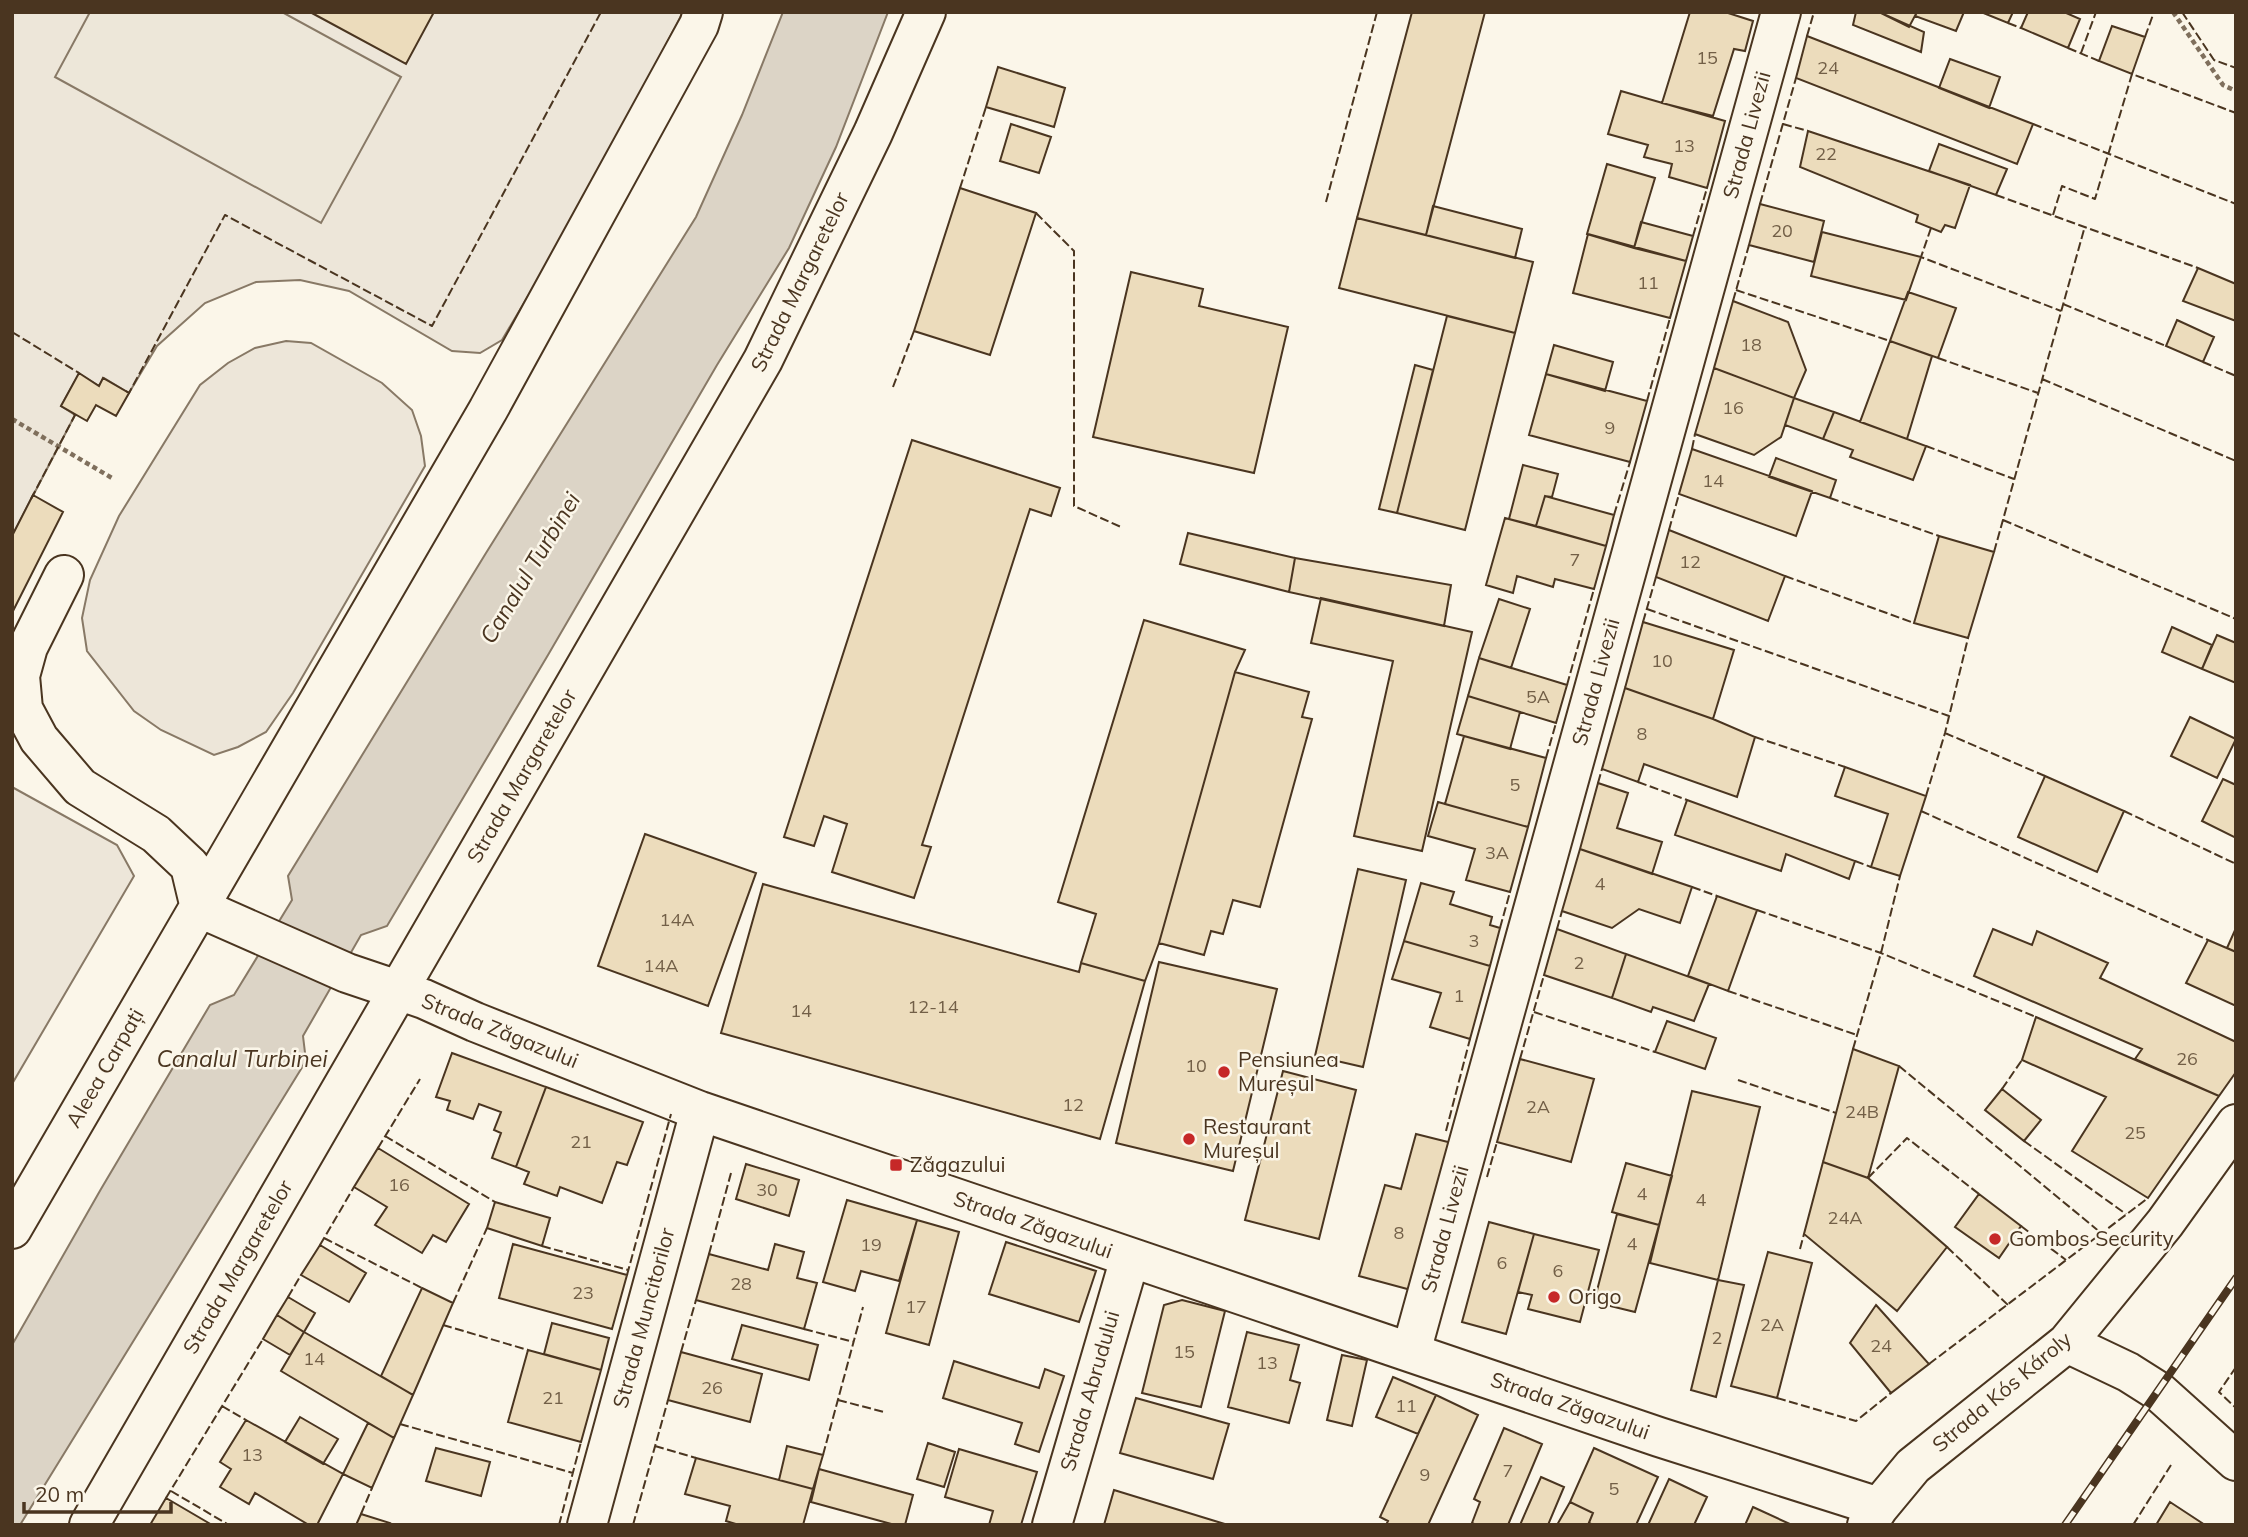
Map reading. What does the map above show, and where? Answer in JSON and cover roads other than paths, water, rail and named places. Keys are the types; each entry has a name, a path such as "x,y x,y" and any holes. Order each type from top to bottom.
{"street":[{"name":"Aleea Carpați","path":"12,1229 488,410 699,25 703,12"},
{"name":"Strada Margaretelor","path":"89,1525 763,360 873,133 926,12"},
{"name":"Strada Livezii","path":"1411,1352 1781,12"},
{"path":"64,575 28,647 20,676 23,709 39,739 80,786"},
{"path":"12,749 80,786 156,834 190,866 200,908"},
{"name":"Strada Zăgazului","path":"200,908 347,973 399,991 700,1111 1711,1454 1873,1516"},
{"name":"Strada Muncitorilor","path":"587,1525 700,1111"},
{"name":"Strada Kós Károly","path":"1873,1516 1913,1466 2067,1343 2165,1223 2236,1124"},
{"name":"Strada Abrudului","path":"1052,1525 1130,1258"},
{"path":"2067,1343 2128,1372 2158,1391 2236,1461"}],"water":[{"name":"Canalul Turbinei","path":"783,12 888,12 836,147 789,248 717,365 387,926 361,935 303,1036 306,1061 20,1525 12,1525 12,1345 210,1005 234,995 292,900 288,876 696,217 742,115"}],"railway":[{"path":"2065,1525 2236,1278"}],"place":[{"name":"Pensiunea Mureșul","path":"1224,1072"},
{"name":"Restaurant Mureșul","path":"1189,1139"},
{"name":"Zăgazului","path":"896,1165"},
{"name":"Gombos Security","path":"1995,1239"},
{"name":"Origo","path":"1554,1297"}]}
